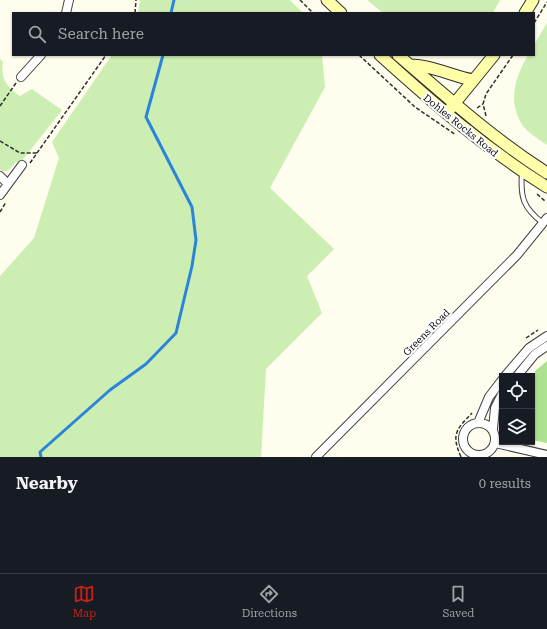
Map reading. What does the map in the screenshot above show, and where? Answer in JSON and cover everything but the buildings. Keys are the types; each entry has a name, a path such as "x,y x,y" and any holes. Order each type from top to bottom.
{"main road":[{"path":"327,0 340,12"},
{"path":"526,12 533,0"},
{"name":"Dohles Rocks Road","path":"381,56 446,114 488,148 522,172 547,187"},
{"name":"Dohles Rocks Road","path":"399,56 454,104 508,148 547,173"},
{"path":"446,114 493,56"},
{"path":"410,65 423,65 451,76 473,80"}],"street":[{"path":"66,12 69,0"},
{"path":"21,77 40,56"},
{"path":"0,195 25,165"},
{"path":"0,176 8,184"},
{"name":"Greens Road","path":"316,457 517,255 545,220"},
{"path":"508,373 529,348 547,336"},
{"path":"519,373 535,354 547,346"},
{"path":"478,423 490,397 499,384"},
{"path":"492,429 494,408 499,399"},
{"path":"478,423 486,424 492,429 496,438 495,443 486,453 476,456 465,445 464,435 469,427 478,423"},
{"path":"495,443 547,455"}],"lane":[{"path":"522,172 526,207 531,214 545,220"}],"path":[{"path":"136,0 136,12"},
{"path":"300,0 312,12"},
{"path":"535,21 547,2"},
{"path":"25,165 37,153 105,56"},
{"path":"359,56 426,115 455,135 459,131"},
{"path":"476,109 483,104 486,94 512,56"},
{"path":"0,106 1,100 21,77"},
{"path":"0,142 20,153 37,153"},
{"path":"533,191 545,201"},
{"path":"0,212 8,199"},
{"path":"461,457 456,444 456,434 460,425 474,411"}],"green space":[{"path":"140,0 290,0 302,12 138,12"},
{"path":"367,0 500,0 494,12 382,12"},
{"path":"547,23 547,145 525,129 515,108 514,99 516,81 527,56 535,56 535,43"},
{"path":"111,56 322,56 325,87 270,188 334,249 307,276 322,313 266,369 261,457 0,457 0,276 34,238 59,158 52,142"},
{"path":"0,59 3,62 2,68 4,78 8,86 15,93 20,96 32,89 62,110 21,162 16,162 8,171 0,170"},
{"path":"547,361 547,443 535,441 535,371"}],"waterway":[{"path":"171,12 174,0"},
{"path":"41,457 40,452 110,390 146,364 176,333 192,266 196,240 192,207 146,117 163,56"}]}
